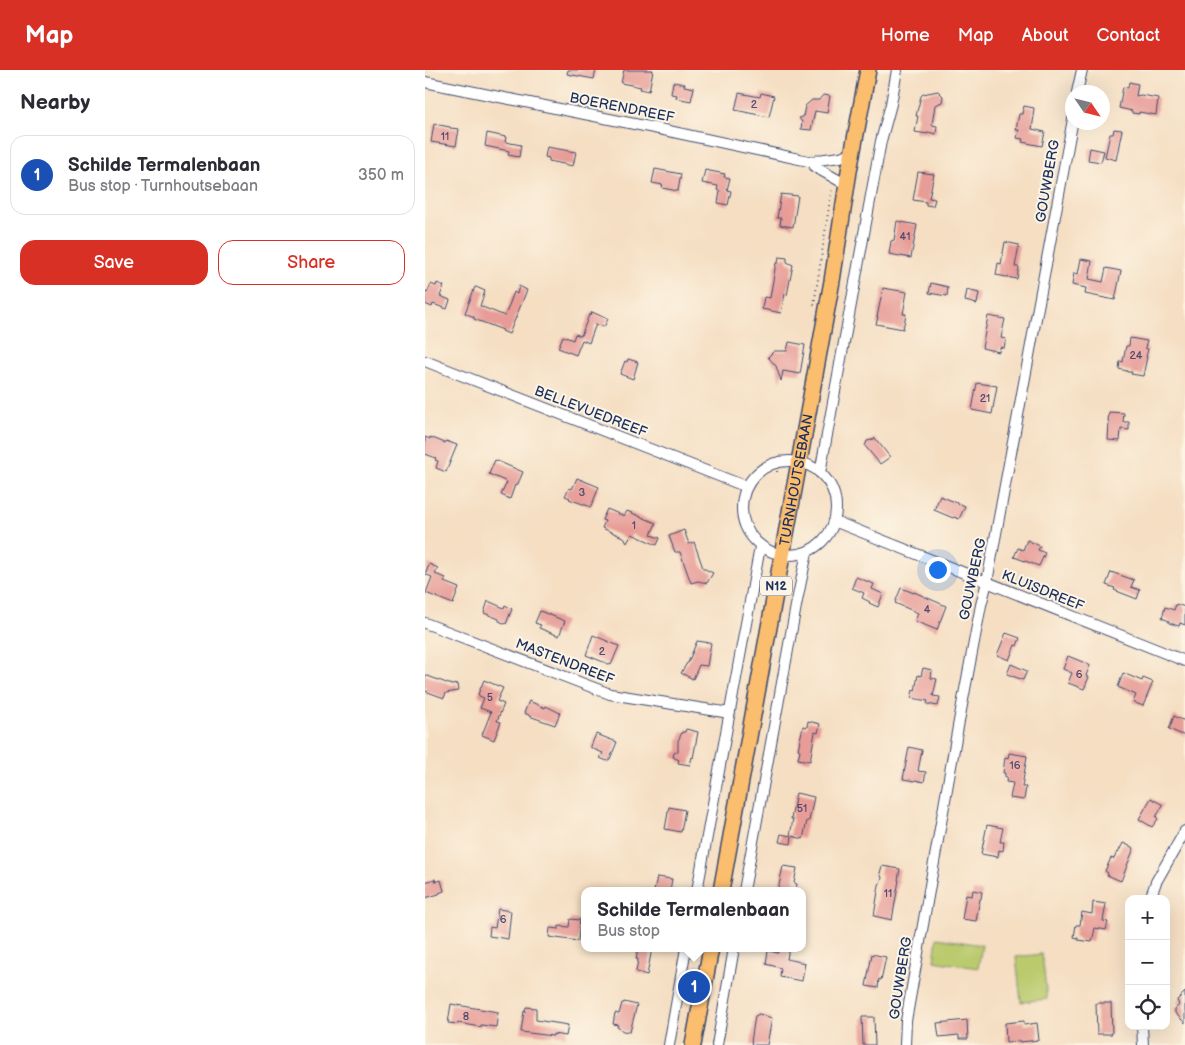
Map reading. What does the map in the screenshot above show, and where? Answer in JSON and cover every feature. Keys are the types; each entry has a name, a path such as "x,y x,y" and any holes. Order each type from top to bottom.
{"main road":[{"name":"TURNHOUTSEBAAN","path":"722,887 832,281 840,181 853,153 868,70"},
{"path":"693,1045 710,952"}],"street":[{"name":"TURNHOUTSEBAAN","path":"820,473 881,141 891,104 897,70"},
{"path":"1079,85 1082,70"},
{"name":"BOERENDREEF","path":"425,82 813,162 853,153"},
{"name":"GOUWBERG","path":"905,1045 906,1021 963,702 1071,130"},
{"name":"BOERENDREEF","path":"813,162 815,167 840,181"},
{"name":"BELLEVUEDREEF","path":"425,361 747,487"},
{"path":"787,461 799,462 810,466 820,473 829,483 834,495 836,508 829,534 819,545 807,552 794,555 782,555 760,547 751,537 743,522 742,504 747,487 754,477 763,469 777,467 787,461"},
{"name":"KLUISDREEF","path":"834,521 1185,661"},
{"name":"TURNHOUTSEBAAN","path":"698,887 760,547"},
{"name":"TURNHOUTSEBAAN","path":"745,887 807,552"},
{"name":"MASTENDREEF","path":"425,623 610,694 730,713"},
{"path":"1151,895 1156,882 1185,831"},
{"path":"669,1045 685,952"},
{"path":"717,1045 733,952"},
{"path":"1142,1030 1143,1045"}],"path":[{"path":"814,308 840,181"}],"green space":[{"path":"937,938 982,945 978,968 934,961"},
{"path":"1042,954 1047,999 1021,1002 1016,957"}],"building":[{"path":"568,70 596,70 594,79 567,74"},
{"path":"624,70 653,70 649,91 640,89 641,87 621,83"},
{"path":"673,82 694,88 691,101 676,98 677,95 671,94"},
{"path":"1129,82 1138,84 1136,96 1158,98 1156,115 1139,112 1139,114 1132,113 1132,111 1119,108 1123,87 1128,88"},
{"path":"938,91 943,96 942,102 935,105 932,125 937,126 936,134 915,132 918,116 916,116 921,96"},
{"path":"739,93 760,97 761,93 774,96 769,117 735,110"},
{"path":"823,95 830,96 827,113 815,111 811,130 801,129 802,122 799,118 803,117 805,106 812,100 819,100"},
{"path":"1024,106 1034,108 1032,129 1045,132 1042,146 1022,142 1023,139 1017,138 1019,130 1016,130 1019,114 1022,114"},
{"path":"434,124 459,129 456,146 431,142"},
{"path":"1114,129 1122,130 1116,160 1105,157 1110,134 1113,134"},
{"path":"487,133 506,137 505,142 521,145 519,157 508,155 509,151 485,146"},
{"path":"547,147 576,152 573,166 549,161 549,158 545,157"},
{"path":"1090,148 1104,151 1101,162 1088,160"},
{"path":"655,169 681,174 678,191 662,188 663,185 652,183"},
{"path":"705,170 725,174 724,177 730,178 727,190 731,191 728,205 718,203 720,191 717,190 718,186 702,183"},
{"path":"918,172 934,174 929,198 935,199 933,206 926,205 926,202 913,200"},
{"path":"781,194 798,196 793,227 780,225 781,218 777,218"},
{"path":"897,221 917,225 911,258 889,254 891,241 894,240"},
{"path":"1005,242 1019,245 1015,267 1019,267 1017,279 996,275 998,263 1001,264"},
{"path":"779,257 787,258 787,262 793,265 781,313 762,309 764,297 770,298 776,263 778,263"},
{"path":"1081,259 1092,261 1089,279 1103,282 1106,268 1121,271 1115,300 1085,294 1086,288 1072,285 1074,273 1078,274"},
{"path":"437,283 444,286 440,296 450,300 447,309 433,304 432,307 425,304 425,292 427,293 431,284 436,286"},
{"path":"931,283 948,287 947,296 929,293"},
{"path":"519,286 527,290 509,334 474,319 474,317 465,313 476,287 485,291 480,306 505,316 514,292 517,294"},
{"path":"883,288 907,292 903,314 906,314 903,329 876,324"},
{"path":"967,290 979,293 977,304 965,301"},
{"path":"592,312 608,319 604,327 596,324 589,343 582,340 576,355 558,348 563,336 573,340 575,334 581,336"},
{"path":"988,316 1005,319 1001,338 1006,339 1004,348 1000,347 999,352 982,348"},
{"path":"1130,338 1147,341 1145,348 1148,349 1143,376 1119,369 1120,361 1123,362 1126,346 1129,346"},
{"path":"789,342 805,345 800,374 783,371 781,381 776,366 768,357 774,351 787,351"},
{"path":"628,359 638,362 633,379 620,374 625,361 627,362"},
{"path":"977,383 997,386 992,414 972,410"},
{"path":"1109,412 1124,413 1123,422 1129,422 1129,430 1121,429 1120,441 1108,440"},
{"path":"425,437 457,445 446,472 436,468 438,461 435,460 436,458 425,454"},
{"path":"875,438 890,457 880,464 865,446 867,441"},
{"path":"495,460 523,472 517,486 515,485 510,499 501,495 507,482 489,474"},
{"path":"577,478 599,487 591,507 565,496 569,488 572,489"},
{"path":"940,496 965,506 959,519 934,510"},
{"path":"607,509 624,516 627,511 656,523 651,535 660,538 657,545 632,534 627,543 625,538 602,528 605,521 602,520"},
{"path":"684,530 689,544 694,542 703,568 713,573 707,583 698,581 691,583 680,552 675,552 669,536"},
{"path":"1027,540 1040,546 1038,550 1045,553 1039,566 1014,557 1018,548 1023,550"},
{"path":"429,564 438,568 435,574 446,578 444,582 459,588 453,604 426,593 432,577 425,574"},
{"path":"1111,572 1134,580 1131,587 1140,590 1137,599 1106,585"},
{"path":"856,577 874,584 872,589 883,594 878,607 862,598 864,593 852,588"},
{"path":"901,588 946,606 937,630 915,621 918,613 895,603"},
{"path":"488,601 504,608 505,605 512,609 506,624 484,613"},
{"path":"1176,604 1185,607 1185,625 1180,623 1179,626 1169,623 1169,621 1162,618 1165,607 1174,610"},
{"path":"540,611 565,621 559,636 539,628 541,625 535,623"},
{"path":"1006,633 1020,638 1009,660 997,655"},
{"path":"593,635 619,646 611,665 586,655"},
{"path":"697,641 711,643 707,666 699,665 693,679 681,673 688,663"},
{"path":"1068,656 1090,665 1086,676 1089,677 1084,689 1068,683 1072,673 1063,669"},
{"path":"1011,664 1027,671 1023,680 1007,674"},
{"path":"923,668 932,670 931,678 937,679 933,696 940,697 938,706 927,704 928,701 911,698 913,690 915,691 918,675 921,676"},
{"path":"1123,673 1142,681 1143,678 1153,682 1143,706 1133,702 1136,695 1118,687"},
{"path":"425,675 452,685 457,684 458,691 446,693 444,698 425,691"},
{"path":"484,680 503,688 497,701 504,704 497,721 501,722 494,740 482,735 491,712 480,708 484,698 478,694"},
{"path":"529,701 560,713 555,725 524,713"},
{"path":"1174,716 1185,721 1185,736 1169,729"},
{"path":"808,721 820,724 818,733 815,732 810,761 798,759 803,726 807,727"},
{"path":"686,729 698,732 690,765 678,763 679,760 673,757 674,753 678,751 678,741 682,732 685,732"},
{"path":"596,734 617,742 610,759 607,761 600,758 603,753 591,748"},
{"path":"909,747 922,750 918,771 926,772 924,782 903,779"},
{"path":"1009,753 1027,756 1022,787 1026,787 1024,800 1010,798 1013,783 1006,782 1007,777 1003,773 1005,757 1008,758"},
{"path":"796,793 814,797 803,839 792,836 791,844 779,842 781,834 790,836"},
{"path":"1151,798 1163,805 1156,817 1158,819 1152,827 1139,819"},
{"path":"669,807 685,810 681,832 665,829"},
{"path":"987,825 1003,828 1000,842 1004,842 1003,851 999,850 998,857 981,854"},
{"path":"1123,843 1134,848 1121,881 1107,875 1108,873 1105,871 1111,858 1114,859"},
{"path":"783,866 797,868 794,883 797,884 797,887 779,887"},
{"path":"882,866 900,869 892,920 874,916 882,878 880,873"},
{"path":"657,877 672,879 671,887 655,887"},
{"path":"435,879 436,882 441,880 444,891 425,898 425,882"},
{"path":"973,890 982,892 976,921 962,919 966,895 972,896"},
{"path":"1093,902 1106,904 1103,921 1108,922 1106,930 1095,928 1092,942 1078,940 1078,938 1074,937 1076,925 1080,925 1082,912 1092,914"},
{"path":"498,909 511,911 508,939 489,936 490,927 495,928"},
{"path":"570,919 580,920 578,941 549,937 550,928 559,929 559,926 569,927"},
{"path":"637,952 651,952 647,975 636,972 638,959 636,959"},
{"path":"768,952 788,952 787,959 805,963 802,981 780,977 781,968 766,964"},
{"path":"872,954 886,957 878,988 866,986"},
{"path":"1185,992 1185,1023 1175,1013 1175,1009 1179,1005 1177,1000"},
{"path":"624,1002 637,1005 630,1032 623,1031 617,1027 618,1025 613,1024 615,1013 619,1014"},
{"path":"1096,1003 1111,1003 1112,1034 1097,1034"},
{"path":"451,1004 498,1012 496,1027 448,1023"},
{"path":"526,1007 536,1008 536,1020 568,1025 566,1036 521,1032"},
{"path":"759,1014 772,1018 767,1045 751,1045 755,1016"},
{"path":"862,1017 874,1017 875,1045 863,1045"},
{"path":"967,1020 968,1039 959,1039 959,1035 939,1037 937,1023"},
{"path":"1024,1021 1024,1025 1037,1023 1039,1040 1006,1042 1005,1023"}],"place":[{"name":"Schilde Termalenbaan","path":"694,987"}]}
